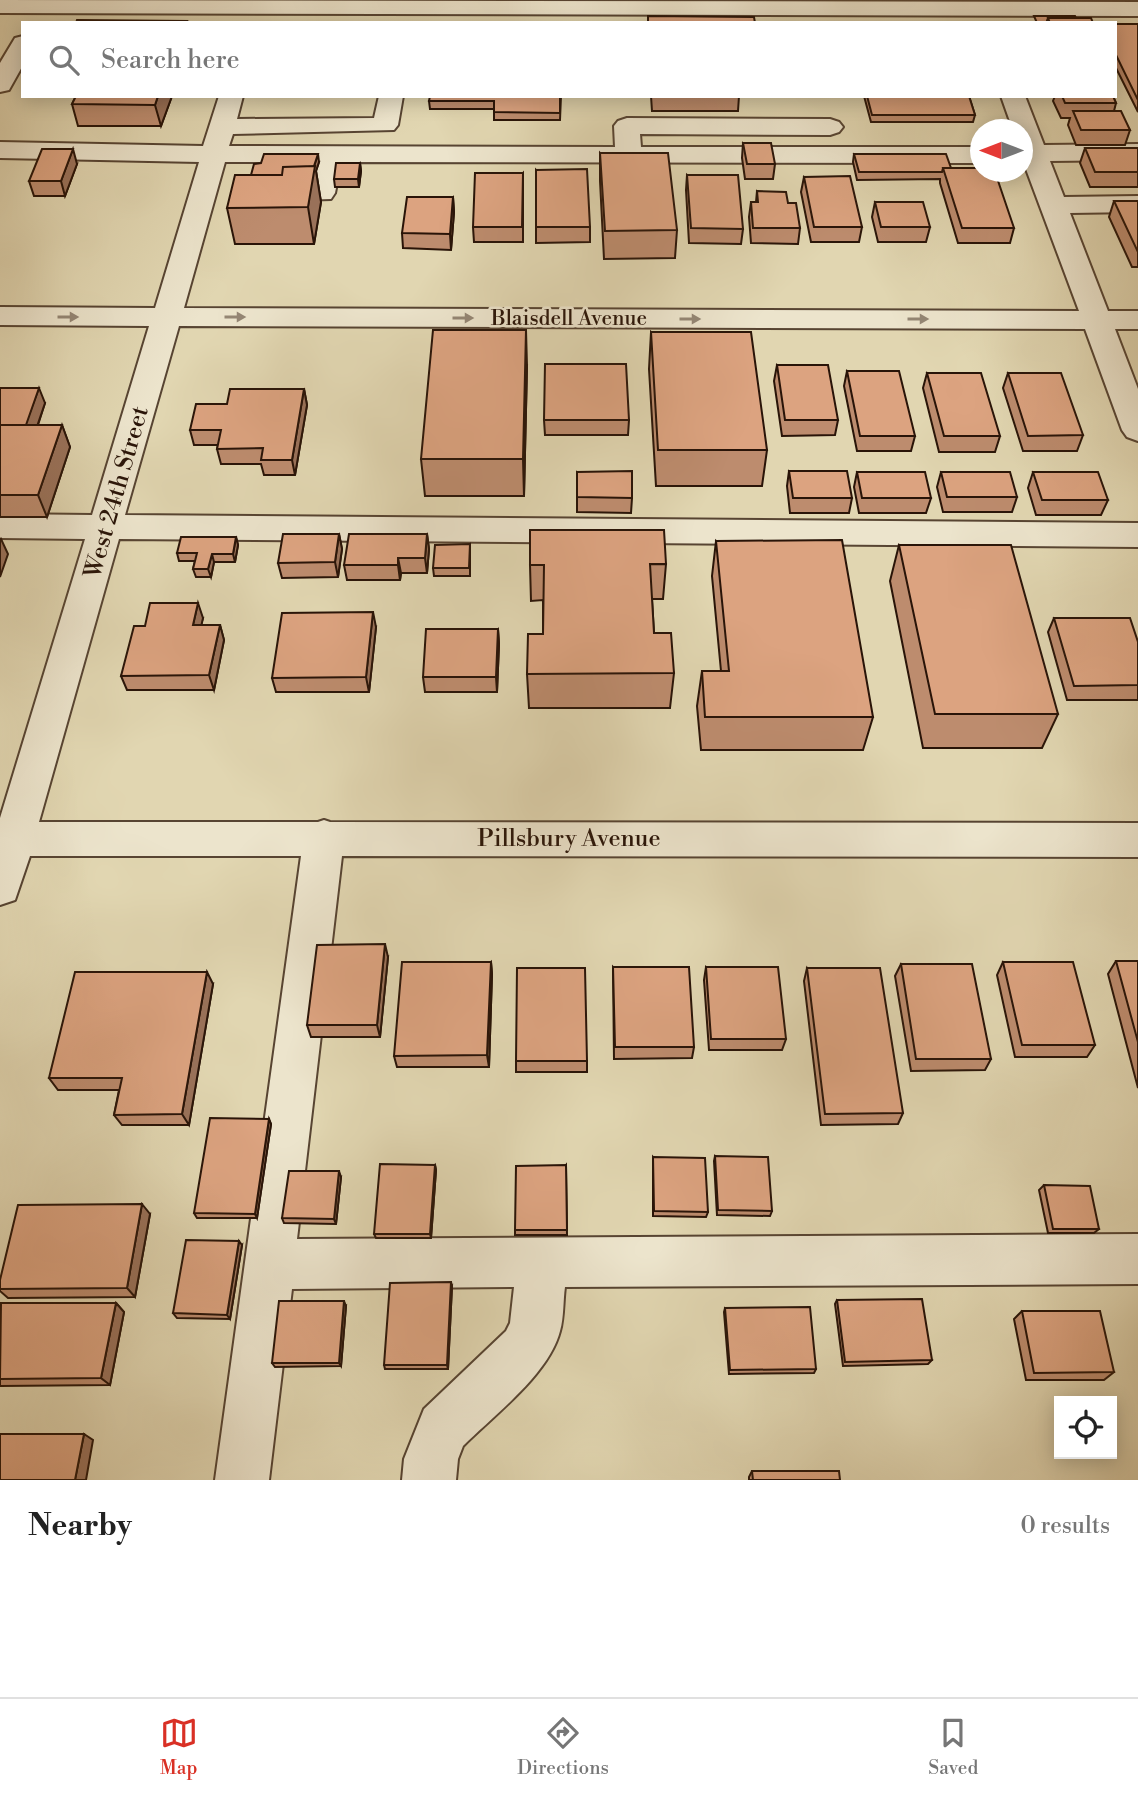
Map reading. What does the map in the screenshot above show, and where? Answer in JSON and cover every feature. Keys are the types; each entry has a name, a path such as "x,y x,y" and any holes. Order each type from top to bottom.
{"street":[{"path":"0,6 38,15 242,10 406,16 574,4 834,16 981,10 1138,9"},
{"path":"0,85 21,47"},
{"name":"West 24th Street","path":"0,887 7,839 106,525 167,317 226,193 214,154 230,98"},
{"path":"222,127 386,125 391,98"},
{"path":"1014,98 1019,119"},
{"path":"625,100 628,154"},
{"path":"253,127 349,106"},
{"path":"627,126 761,116 828,117 836,154"},
{"path":"0,150 214,154 970,155"},
{"path":"1033,152 1138,152"},
{"path":"226,193 322,193 329,154"},
{"path":"1033,162 1054,205 1138,430"},
{"path":"1054,205 1138,204"},
{"name":"Blaisdell Avenue","path":"0,316 1138,320"},
{"path":"0,526 1138,535"},
{"path":"242,1480 324,837"},
{"name":"Pillsbury Avenue","path":"7,839 324,837 1138,840"},
{"path":"270,1264 1138,1259"},
{"path":"429,1480 431,1459 443,1428 524,1349 534,1330 542,1263"}],"building":[{"path":"648,16 754,17 755,21 648,21"},
{"path":"1034,16 1076,18 1048,18 1047,21 1036,21"},
{"path":"1048,18 1091,18 1092,21 1049,21"},
{"path":"77,20 187,21 77,21"},
{"path":"1117,24 1138,24 1138,100 1117,57"},
{"path":"75,98 157,98 155,105 72,104"},
{"path":"430,98 560,98 560,113 494,112 494,101 429,101"},
{"path":"868,98 970,98 975,115 872,115"},
{"path":"1063,98 1114,98 1116,103 1065,103"},
{"path":"1073,111 1121,111 1130,130 1081,130"},
{"path":"743,143 771,143 775,164 747,164"},
{"path":"1085,148 1138,148 1138,172 1095,172"},
{"path":"42,149 73,149 61,181 29,181"},
{"path":"600,153 668,153 677,230 605,231"},
{"path":"264,154 318,154 314,166 283,167 282,175 251,175 254,164 261,163"},
{"path":"854,154 946,154 951,168 943,168 942,172 859,172"},
{"path":"336,163 360,163 358,179 334,179"},
{"path":"315,166 308,207 227,208 235,175 282,175 283,167"},
{"path":"943,168 970,168 970,182 998,182 1014,228 962,228"},
{"path":"587,169 590,227 536,227 536,170"},
{"path":"475,173 523,173 522,227 473,227"},
{"path":"687,175 738,175 743,229 691,228"},
{"path":"850,176 862,227 814,227 804,177"},
{"path":"757,191 786,192 788,203 796,203 800,228 753,228 751,202 758,202"},
{"path":"407,197 453,197 450,234 402,233"},
{"path":"1114,201 1138,201 1138,252"},
{"path":"875,202 923,202 930,227 881,227"},
{"path":"433,330 526,330 523,459 421,459"},
{"path":"651,332 751,332 767,450 658,450"},
{"path":"545,364 626,364 629,420 544,420"},
{"path":"777,365 828,365 838,420 785,420"},
{"path":"847,371 899,371 915,436 860,436"},
{"path":"927,373 981,373 1000,436 944,436"},
{"path":"1008,373 1061,373 1083,435 1028,436"},
{"path":"0,388 39,388 26,425 0,425"},
{"path":"230,389 304,389 292,460 261,460 263,448 217,449 221,430 190,430 196,404 227,404"},
{"path":"0,425 62,425 38,495 0,495"},
{"path":"632,471 632,498 577,497 577,472"},
{"path":"789,471 847,471 852,498 793,498"},
{"path":"857,472 925,472 931,498 862,498"},
{"path":"941,472 1010,472 1017,497 947,497"},
{"path":"1033,472 1098,472 1108,500 1042,500"},
{"path":"530,530 664,530 666,564 650,564 654,633 671,633 674,673 527,674 528,634 543,634 544,565 530,565"},
{"path":"283,534 339,534 335,562 278,563"},
{"path":"349,534 427,534 425,558 398,558 398,565 344,565"},
{"path":"181,537 236,537 233,554 212,554 208,569 193,569 197,553 177,553"},
{"path":"842,540 873,717 705,717 702,671 729,671 716,541"},
{"path":"470,544 469,568 433,568 435,545"},
{"path":"899,545 1011,545 1058,714 935,714"},
{"path":"150,603 198,603 193,625 220,625 209,675 121,676 134,626 145,626"},
{"path":"373,612 366,677 272,678 282,613"},
{"path":"1054,618 1130,618 1138,642 1138,685 1074,686"},
{"path":"426,629 498,629 496,677 423,677"},
{"path":"385,944 377,1025 307,1025 317,945"},
{"path":"1116,961 1138,961 1138,1042"},
{"path":"402,962 491,962 487,1055 394,1056"},
{"path":"1003,962 1073,962 1095,1045 1022,1045"},
{"path":"901,964 972,964 991,1059 916,1059"},
{"path":"613,967 689,967 694,1047 615,1047"},
{"path":"706,967 778,967 786,1039 711,1039"},
{"path":"517,968 585,968 587,1061 516,1061"},
{"path":"807,968 880,968 903,1113 825,1114"},
{"path":"75,972 207,972 182,1114 114,1115 122,1078 49,1078"},
{"path":"210,1118 269,1119 255,1214 194,1213"},
{"path":"715,1156 768,1157 772,1211 718,1210"},
{"path":"653,1157 705,1158 708,1212 654,1211"},
{"path":"380,1164 435,1165 430,1234 374,1234"},
{"path":"566,1165 567,1230 515,1230 516,1166"},
{"path":"289,1171 339,1171 334,1219 282,1218"},
{"path":"1044,1185 1090,1186 1099,1229 1053,1229"},
{"path":"142,1204 127,1288 0,1289 18,1205"},
{"path":"186,1240 239,1241 227,1315 173,1313"},
{"path":"451,1282 447,1365 384,1365 390,1283"},
{"path":"922,1299 932,1360 845,1362 837,1300"},
{"path":"279,1301 344,1301 339,1363 272,1363"},
{"path":"1,1303 116,1303 101,1378 0,1379"},
{"path":"810,1307 816,1369 730,1370 725,1308"},
{"path":"1022,1311 1100,1311 1114,1372 1034,1373"},
{"path":"0,1434 84,1434 75,1480 0,1480"},
{"path":"752,1471 839,1471 840,1480 753,1480"}]}
